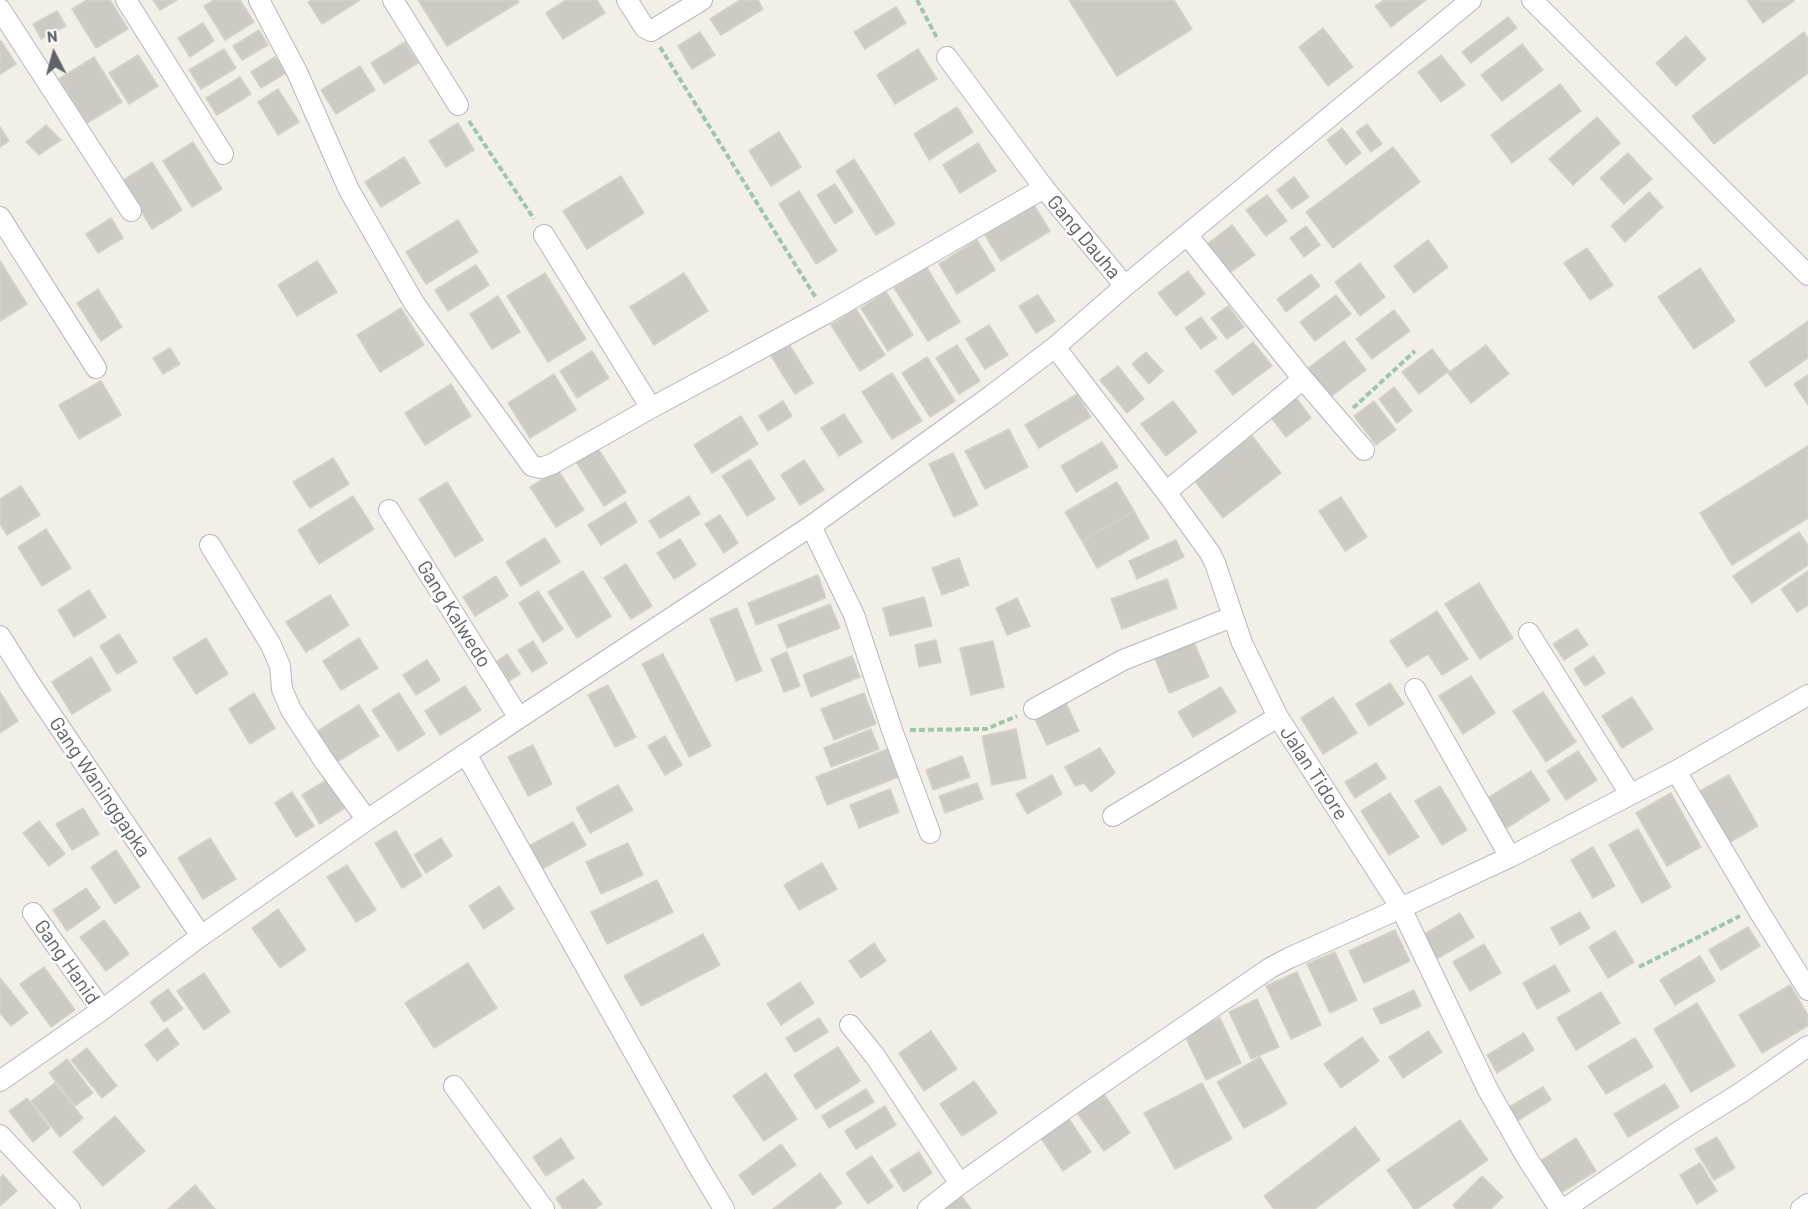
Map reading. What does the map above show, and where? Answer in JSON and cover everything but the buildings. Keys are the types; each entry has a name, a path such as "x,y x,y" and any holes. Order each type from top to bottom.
{"street":[{"path":"126,0 223,154"},
{"path":"259,0 297,72 349,190 414,303 532,466 541,468 552,464 825,314 1044,188"},
{"path":"393,0 458,105"},
{"path":"627,0 640,21 649,30 702,0"},
{"path":"0,1081 102,1011 201,936 367,820 812,526 992,395 1055,347 1125,286 1471,0"},
{"path":"1532,0 1808,274"},
{"path":"0,9 131,211"},
{"name":"Gang Dauha","path":"947,57 1044,188 1125,286"},
{"path":"0,217 96,368"},
{"path":"544,235 651,408"},
{"path":"1188,236 1303,379 1364,450"},
{"name":"Jalan Tidore","path":"1055,347 1210,553 1232,618 1253,668 1278,717 1401,908 1488,1090 1527,1158 1560,1209"},
{"path":"1166,492 1303,379"},
{"name":"Gang Kalwedo","path":"389,510 519,718"},
{"path":"812,526 854,615 892,730 930,833"},
{"path":"210,545 271,645 280,666 282,689 291,710 367,820"},
{"path":"1034,709 1123,660 1232,618"},
{"path":"1529,633 1630,794"},
{"name":"Gang Waninggapka","path":"0,636 201,936"},
{"path":"1415,689 1510,857"},
{"path":"928,1209 1108,1079 1270,968 1510,857 1676,771 1808,695"},
{"path":"1113,816 1278,717"},
{"path":"466,754 685,1144 724,1209"},
{"path":"1676,771 1808,990"},
{"name":"Gang Hanid","path":"33,914 102,1011"},
{"path":"850,1025 875,1056 960,1184"},
{"path":"1564,1209 1808,1046"},
{"path":"454,1086 544,1209"},
{"path":"0,1135 70,1209"},
{"path":"1801,1209 1808,1204"}],"path":[{"path":"917,0 947,57"},
{"path":"649,30 825,314"},
{"path":"458,105 544,235"},
{"path":"1339,421 1415,351"},
{"path":"892,730 986,729 1034,709"},
{"path":"1639,967 1757,908"}]}
